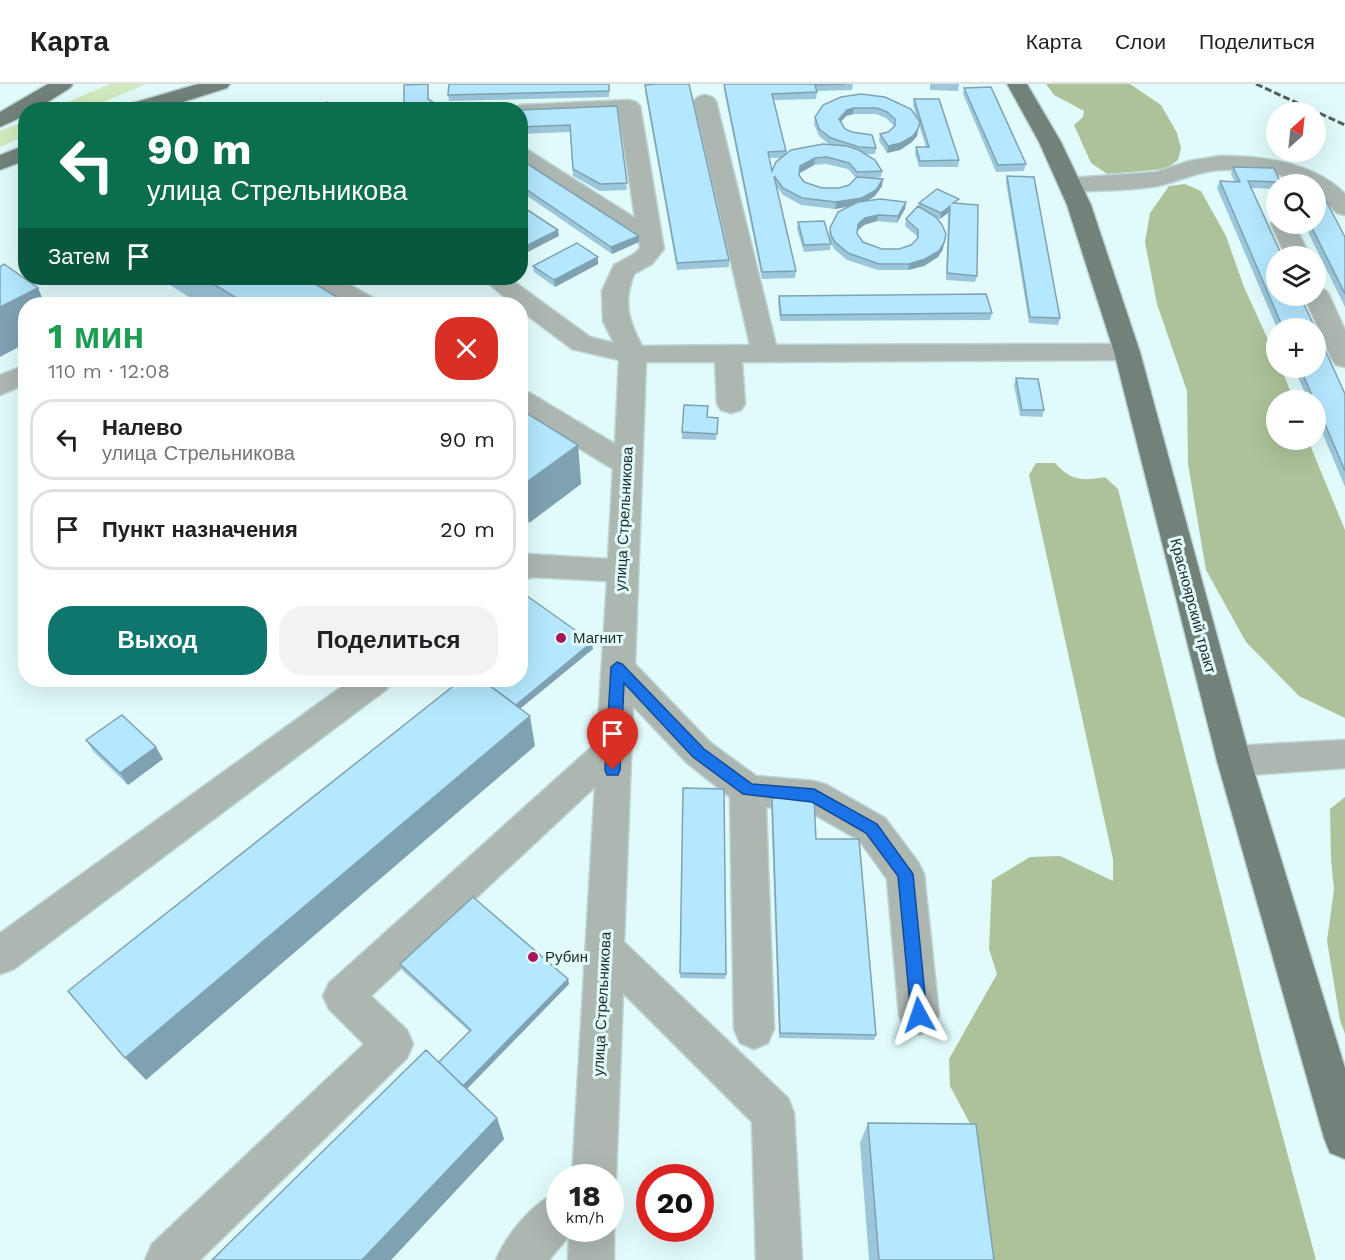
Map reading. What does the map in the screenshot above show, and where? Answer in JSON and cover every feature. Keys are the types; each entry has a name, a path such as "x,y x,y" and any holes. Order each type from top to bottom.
{"main road":[{"path":"137,102 177,84"},
{"path":"160,102 220,84"},
{"name":"Красноярский тракт","path":"1017,84 1050,142 1079,205 1127,352 1234,761 1345,1138"},
{"path":"42,102 71,86"},
{"path":"39,102 71,86"},
{"path":"0,121 18,112"},
{"path":"0,121 18,114"},
{"path":"0,163 18,155"}],"street":[{"path":"705,101 765,354"},
{"path":"528,111 629,106 652,249 643,259 623,270 615,291 616,321 633,354"},
{"path":"528,160 650,238"},
{"path":"1070,186 1166,178 1200,165 1240,163 1278,167 1314,182 1339,200 1345,208"},
{"path":"333,285 354,297"},
{"path":"504,285 520,297"},
{"path":"528,303 581,342 607,351 633,354 1127,352"},
{"path":"1321,306 1345,359"},
{"name":"улица Стрельникова","path":"594,1164 633,354"},
{"path":"728,354 731,404"},
{"path":"0,386 18,377"},
{"path":"528,404 627,464"},
{"path":"528,565 622,571"},
{"path":"617,667 699,753 748,790 814,796 872,829 905,874 919,1015"},
{"path":"0,956 365,687"},
{"path":"168,1260 393,1044 343,996 614,748"},
{"path":"1234,761 1345,754"},
{"path":"748,790 754,1029"},
{"path":"604,949 773,1113 779,1260"},
{"path":"519,1260 546,1229"},
{"path":"591,1260 592,1242"}],"green space":[{"path":"110,84 146,84 104,102 68,102"},
{"path":"1046,84 1130,84 1161,105 1177,133 1181,148 1178,160 1166,169 1107,174 1091,163 1074,125 1083,117 1084,111 1054,95"},
{"path":"18,124 18,139 0,147 0,131"},
{"path":"1185,184 1201,191 1226,236 1244,287 1266,335 1266,378 1285,378 1290,390 1266,390 1266,450 1312,450 1345,530 1345,718 1299,696 1246,642 1206,570 1188,464 1187,391 1157,304 1145,242 1150,213 1169,186"},
{"path":"1036,463 1055,463 1066,473 1077,478 1105,477 1118,489 1263,1063 1316,1260 994,1260 978,1139 950,1086 949,1059 997,974 989,949 992,880 1030,857 1060,856 1113,881 1113,859 1029,475"},
{"path":"1345,797 1345,1034 1340,1020 1327,941 1334,889 1330,809"}],"building":[{"path":"428,84 428,99 433,102 404,102 404,85"},
{"path":"449,84 609,84 609,91 448,95"},
{"path":"689,84 729,260 677,263 645,85"},
{"path":"724,84 845,84 815,85 817,92 772,94 786,151 768,152 772,171 776,162 791,150 823,144 847,146 859,150 875,160 882,171 857,172 849,163 827,157 815,158 800,166 799,175 804,182 822,188 839,188 849,185 857,177 883,179 876,190 862,198 836,202 802,198 783,188 774,176 796,271 762,272"},
{"path":"991,87 1026,164 998,165 964,88"},
{"path":"861,94 885,97 911,109 920,122 918,129 913,136 901,143 888,146 880,134 888,132 895,126 895,119 887,112 877,108 854,108 847,110 839,119 845,129 872,135 876,148 859,147 831,138 819,129 815,117 823,105 841,97"},
{"path":"914,99 939,99 959,160 920,161 916,147 929,147"},
{"path":"617,106 627,183 600,184 573,169 570,125 528,127 528,110"},
{"path":"528,164 639,236 611,247 528,190"},
{"path":"1233,167 1274,168 1277,174 1266,174 1266,182 1248,181 1266,221 1266,234 1272,234 1277,246 1266,246 1266,288 1220,181 1240,182"},
{"path":"1007,176 1034,177 1060,318 1030,317"},
{"path":"937,189 959,199 953,203 978,205 977,276 947,273 950,206 941,213 919,203"},
{"path":"880,199 906,202 898,216 878,215 865,218 858,224 857,234 863,242 882,249 899,249 911,245 918,238 918,230 906,219 918,206 936,217 942,225 946,234 939,251 909,264 879,264 848,253 835,242 830,228 838,212 858,202"},
{"path":"1326,201 1345,237 1345,294 1326,256 1326,246 1321,246 1315,234 1326,234"},
{"path":"528,210 558,230 528,245"},
{"path":"824,221 831,244 804,245 798,222"},
{"path":"577,243 598,257 554,280 533,266"},
{"path":"4,264 18,274 18,285 34,285 38,288 0,307 0,267"},
{"path":"215,285 317,285 337,297 235,297"},
{"path":"986,294 992,313 781,315 779,296"},
{"path":"1274,306 1305,306 1310,318 1279,318"},
{"path":"1326,352 1345,394 1345,471 1326,426 1326,390 1310,390 1304,378 1326,378"},
{"path":"1016,378 1038,379 1044,410 1022,410"},
{"path":"684,405 708,406 707,417 718,418 717,434 682,432"},
{"path":"528,414 578,445 528,481"},
{"path":"528,597 592,642 516,705 492,687 528,687"},
{"path":"452,687 491,687 530,716 125,1058 68,991"},
{"path":"122,715 156,747 120,773 86,740"},
{"path":"683,788 724,789 726,974 680,973"},
{"path":"772,798 814,799 816,839 859,839 876,1035 780,1033"},
{"path":"473,897 568,979 463,1086 439,1062 471,1030 400,964"},
{"path":"426,1050 497,1118 362,1260 212,1260"},
{"path":"868,1123 976,1124 994,1260 879,1260"}],"railway":[{"path":"1256,84 1345,125"}],"place":[{"name":"Магнит","path":"561,638"},
{"name":"Рубин","path":"533,957"}],"route":[{"path":"613,770 617,667 699,753 748,790 814,796 872,829 905,874 919,1015"}]}
